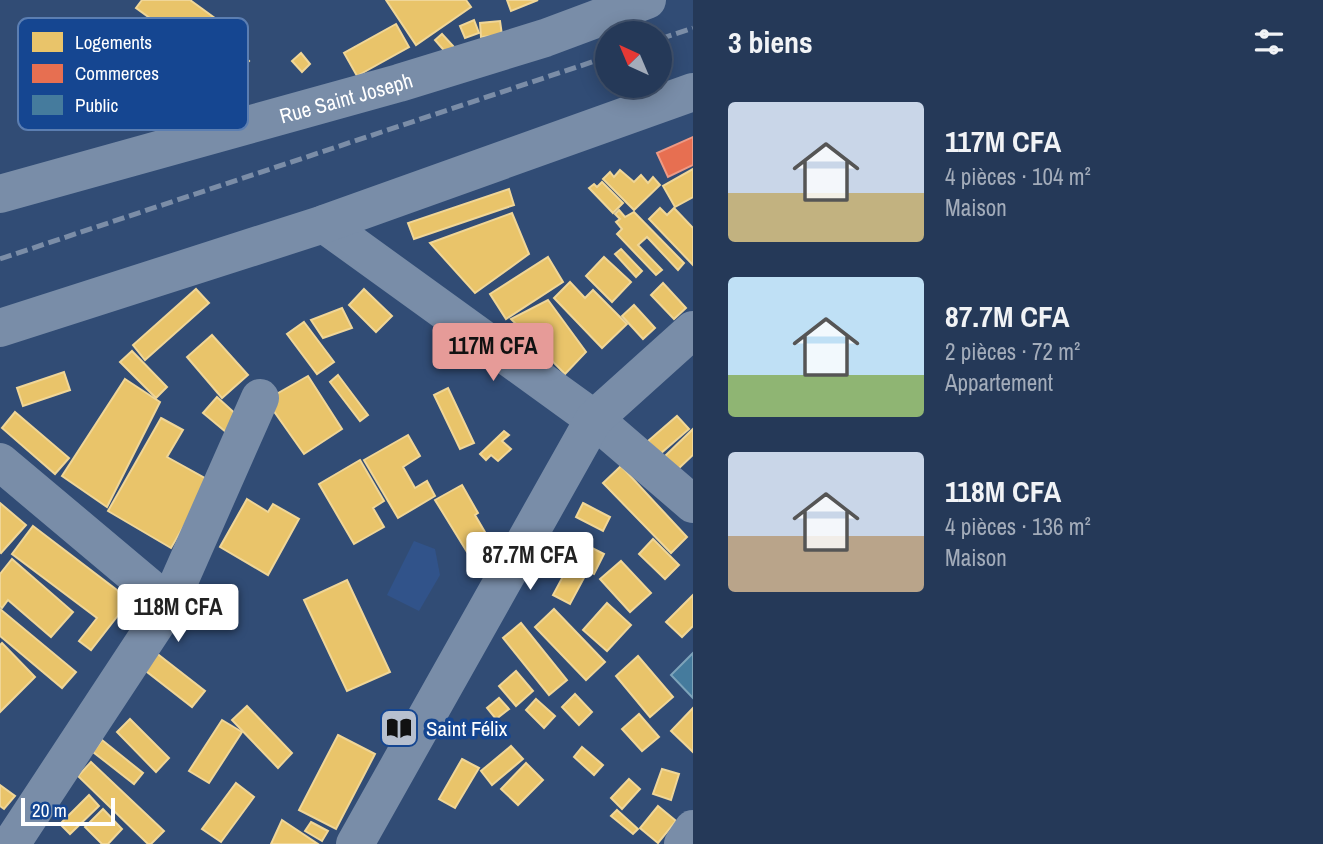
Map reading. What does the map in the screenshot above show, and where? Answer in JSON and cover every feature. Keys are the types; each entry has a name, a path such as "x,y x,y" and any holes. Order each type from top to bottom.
{"street":[{"name":"Rue Saint Joseph","path":"248,125 399,83 545,38 647,0"},
{"path":"0,328 324,224 693,92"},
{"name":"Rue Saint Joseph","path":"0,194 230,130"},
{"path":"324,224 594,419 693,504"},
{"path":"355,844 594,419 693,330"},
{"path":"11,844 169,604 260,398"},
{"path":"0,462 169,604"},
{"path":"683,844 693,829"}],"water":[{"path":"414,541 435,549 440,575 419,611 387,595"}],"building: Logements":[{"path":"142,0 190,0 215,18 150,18 136,8"},
{"path":"386,0 466,0 471,7 416,45"},
{"path":"507,0 538,0 511,11"},
{"path":"474,20 479,33 465,38 460,26"},
{"path":"500,21 502,35 481,37 480,23"},
{"path":"396,24 409,47 357,76 344,53"},
{"path":"442,34 455,48 447,54 435,40"},
{"path":"301,53 310,64 302,72 292,61"},
{"path":"693,169 693,197 675,207 663,186"},
{"path":"620,170 634,182 641,175 648,183 653,177 660,185 634,210 603,179 610,172 614,177"},
{"path":"602,182 623,203 613,213 589,188 594,184 597,187"},
{"path":"509,189 514,205 414,239 408,223"},
{"path":"660,208 667,215 674,208 693,228 693,265 649,219"},
{"path":"619,210 625,217 634,212 684,263 678,270 647,237 638,245 662,270 656,275 617,234 622,229 616,222 620,219 615,214"},
{"path":"512,213 529,254 475,293 430,243"},
{"path":"621,249 642,271 636,277 615,254"},
{"path":"548,257 563,282 506,319 490,294"},
{"path":"604,257 631,282 612,302 586,276"},
{"path":"570,282 585,298 593,290 627,324 602,348 554,298"},
{"path":"663,283 686,308 674,319 651,295"},
{"path":"196,289 209,303 145,360 133,345"},
{"path":"364,289 392,316 376,332 349,305"},
{"path":"548,300 586,352 565,374 511,319"},
{"path":"634,305 655,328 643,339 622,316"},
{"path":"342,308 352,328 323,338 311,320"},
{"path":"304,322 334,362 317,374 287,334"},
{"path":"212,335 248,375 222,398 187,357"},
{"path":"132,351 167,387 156,398 120,362"},
{"path":"64,372 70,390 23,406 17,388"},
{"path":"338,375 368,415 360,421 330,382"},
{"path":"308,376 342,429 304,454 266,400"},
{"path":"125,379 160,402 107,507 62,476"},
{"path":"448,388 474,443 460,449 434,395"},
{"path":"217,397 239,417 226,432 203,413"},
{"path":"15,412 69,458 55,474 2,428"},
{"path":"677,416 689,429 660,454 648,441"},
{"path":"161,418 183,430 167,457 210,481 171,548 108,511"},
{"path":"693,429 693,455 678,469 665,456"},
{"path":"504,431 509,435 502,441 511,449 498,461 491,455 486,460 480,454"},
{"path":"408,435 420,456 403,467 415,488 427,481 435,496 398,518 364,460"},
{"path":"360,460 384,501 373,508 384,527 354,544 319,484"},
{"path":"621,466 687,537 671,553 603,483"},
{"path":"462,485 489,539 467,552 435,500"},
{"path":"247,499 268,512 273,504 299,519 268,575 220,547"},
{"path":"0,503 26,525 1,553 0,552"},
{"path":"583,503 610,517 603,531 576,517"},
{"path":"33,526 130,600 91,650 79,641 97,618 12,554"},
{"path":"653,539 679,565 665,579 639,554"},
{"path":"578,541 604,554 594,574 568,561"},
{"path":"12,559 73,612 51,637 8,600 2,608 0,606 0,574"},
{"path":"621,561 651,593 630,612 600,579"},
{"path":"568,567 585,576 570,604 553,595"},
{"path":"347,580 390,672 347,691 304,600"},
{"path":"693,595 693,626 682,637 666,622"},
{"path":"607,603 631,625 607,651 583,630"},
{"path":"0,609 76,672 62,688 0,636"},
{"path":"554,609 605,662 586,680 535,627"},
{"path":"521,623 567,680 549,695 503,638"},
{"path":"2,643 35,677 0,712 0,645"},
{"path":"155,652 205,691 192,707 142,668"},
{"path":"638,656 673,697 650,717 616,676"},
{"path":"516,671 533,691 516,706 499,686"},
{"path":"575,694 592,712 579,725 562,707"},
{"path":"499,698 509,709 496,719 487,708"},
{"path":"536,699 555,716 544,728 526,710"},
{"path":"247,706 292,753 278,768 232,720"},
{"path":"693,708 693,752 671,731"},
{"path":"639,714 659,737 642,751 622,729"},
{"path":"130,719 169,758 156,772 117,732"},
{"path":"222,720 242,732 209,783 189,771"},
{"path":"338,735 375,754 336,829 299,810"},
{"path":"102,740 143,773 134,784 93,752"},
{"path":"511,746 523,759 492,785 481,771"},
{"path":"582,747 603,765 594,775 574,757"},
{"path":"462,759 479,768 455,808 439,799"},
{"path":"91,762 164,831 151,844 78,776"},
{"path":"526,763 543,780 518,805 501,789"},
{"path":"662,769 679,774 671,800 653,794"},
{"path":"629,779 640,789 622,809 611,798"},
{"path":"236,783 254,797 221,842 202,829"},
{"path":"0,785 15,796 4,809 0,806"},
{"path":"89,795 99,806 70,834 60,824"},
{"path":"658,806 676,821 658,843 640,828"},
{"path":"103,809 122,829 108,844 102,844 85,827"},
{"path":"617,810 638,829 633,834 611,816"},
{"path":"282,820 318,844 271,844"},
{"path":"311,822 328,831 322,841 305,831"}],"building: Commerces":[{"path":"693,137 693,165 668,177 657,153"}],"building: Public":[{"path":"693,653 693,698 671,675"}],"railway":[{"path":"672,35 693,28"},
{"path":"0,259 595,61"}],"place":[{"name":"Saint Félix","path":"399,728"}]}
